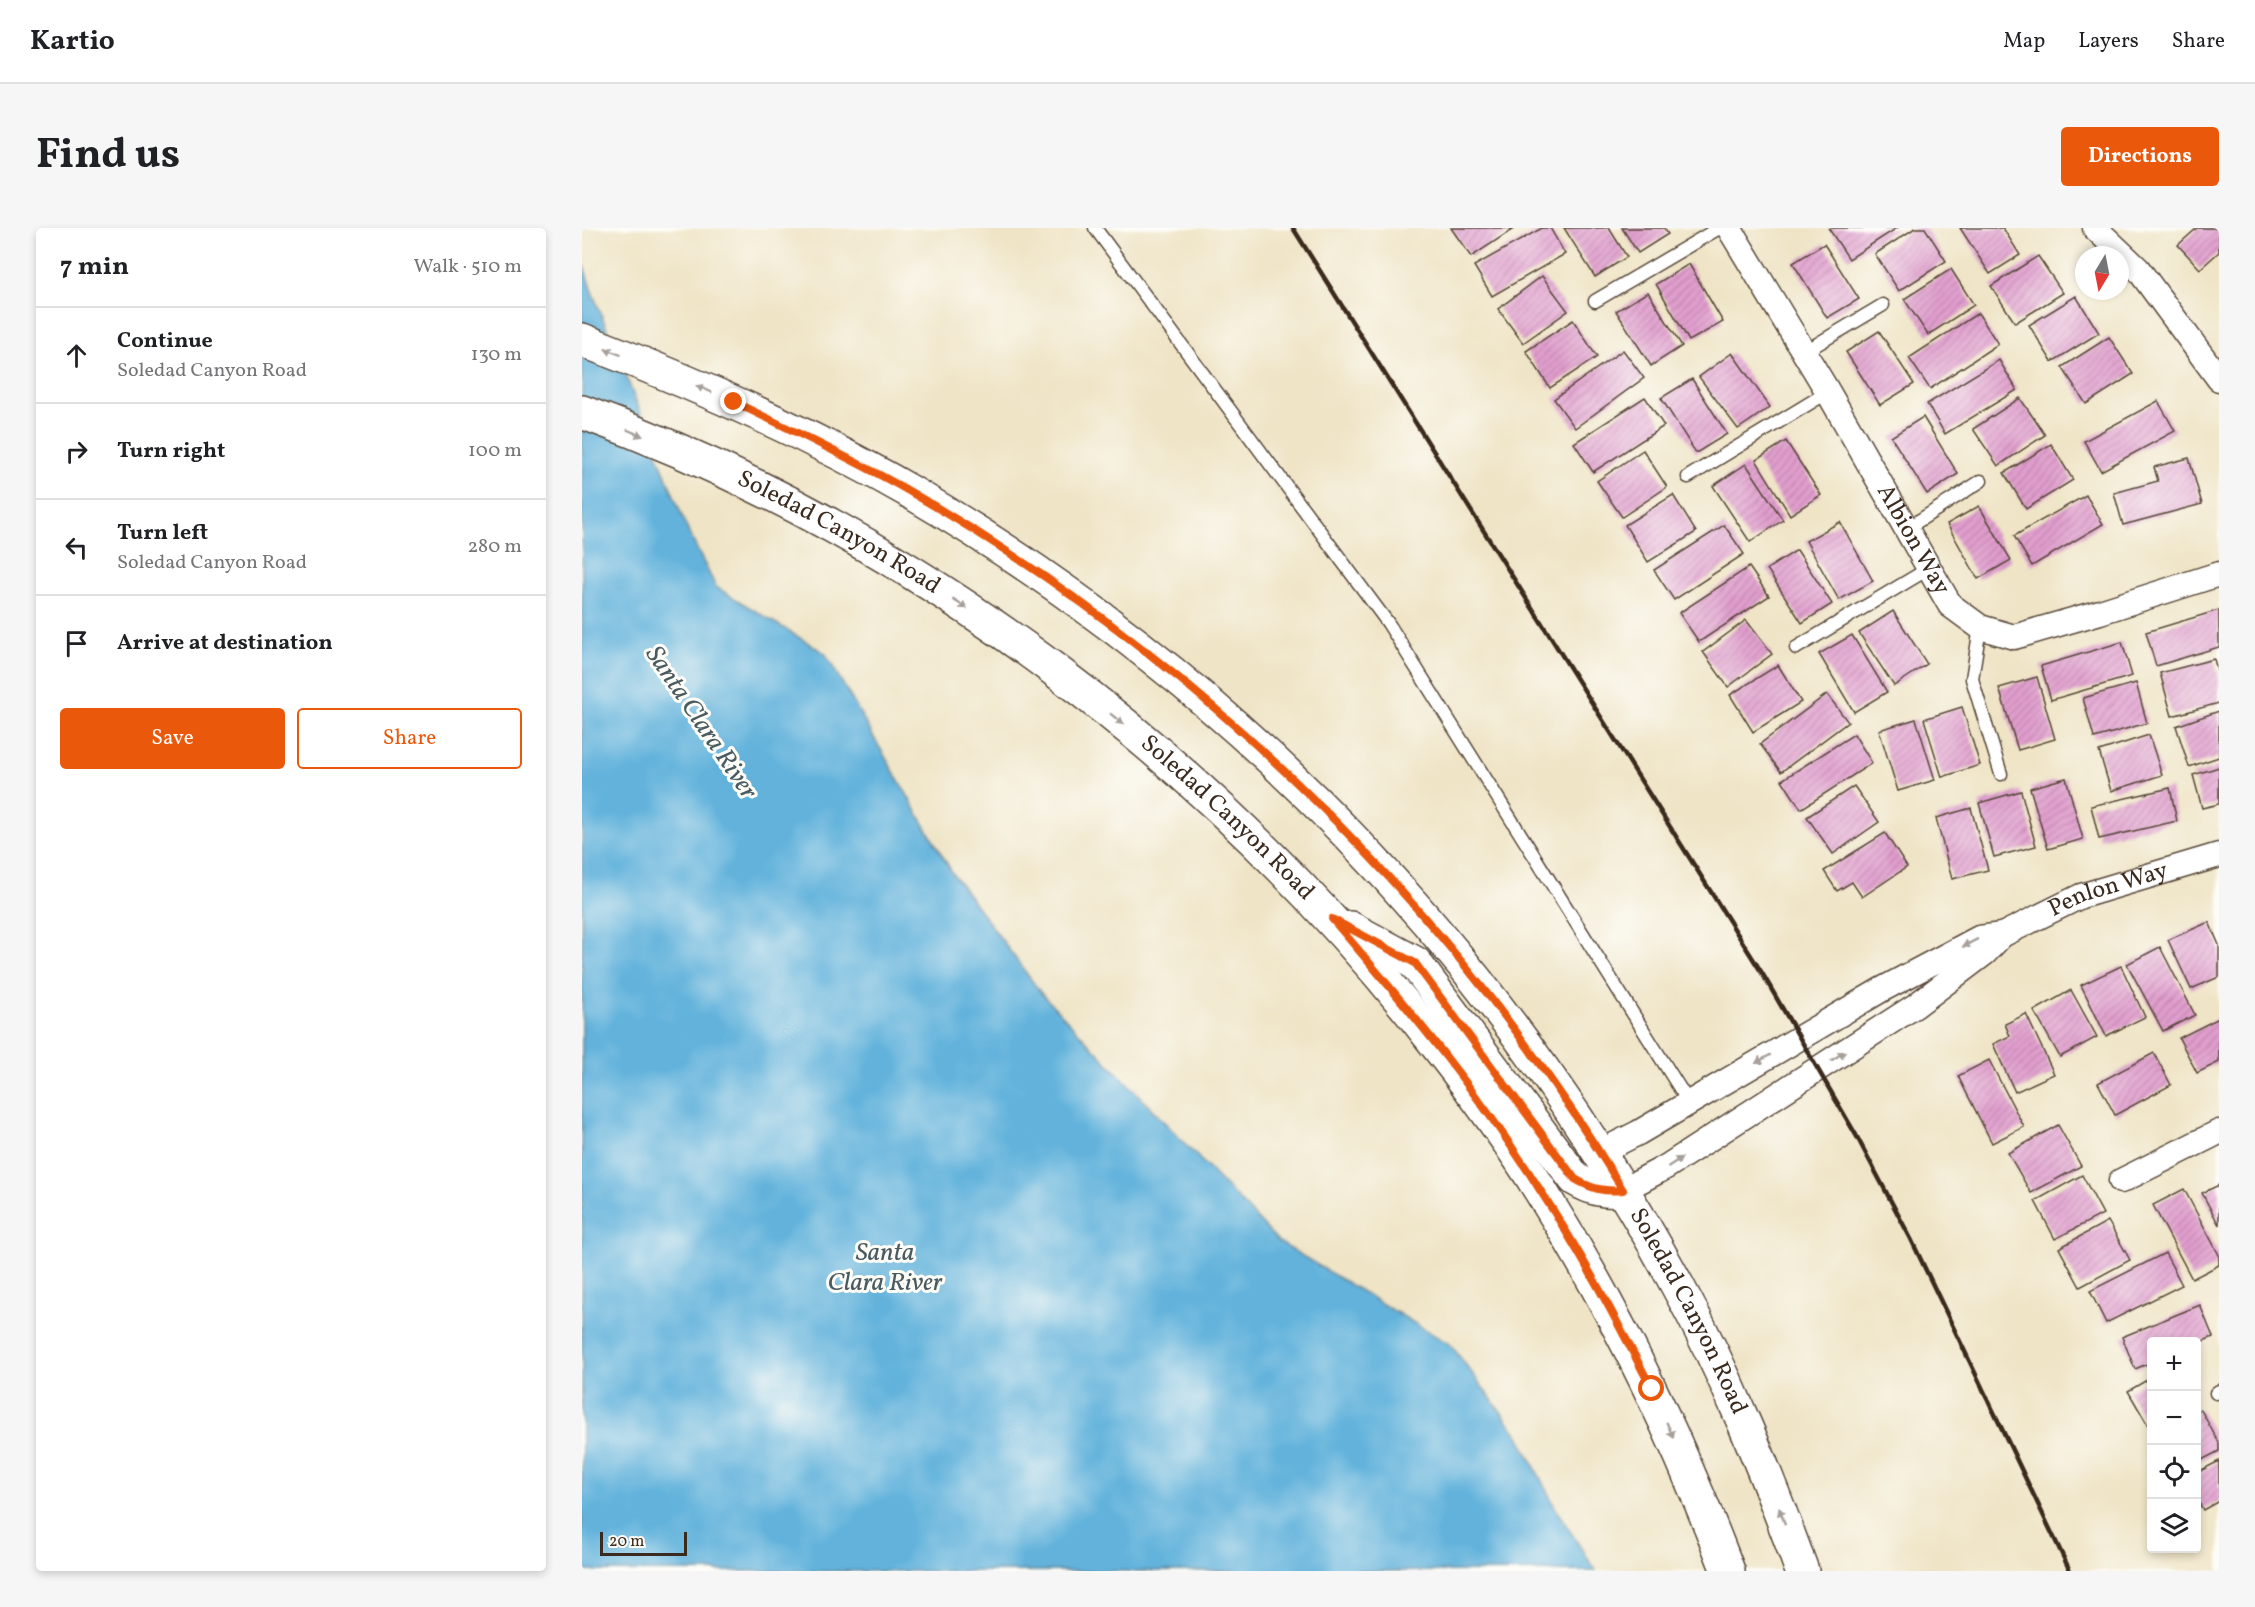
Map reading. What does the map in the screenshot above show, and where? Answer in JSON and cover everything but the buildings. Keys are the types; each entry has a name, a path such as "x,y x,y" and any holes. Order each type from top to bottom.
{"main road":[{"name":"Soledad Canyon Road","path":"582,340 744,406 907,490 989,540 1070,594 1147,652 1205,700 1293,779 1362,848 1427,919 1488,994 1546,1071 1600,1152 1678,1285 1727,1383 1770,1483 1802,1571"},
{"name":"Soledad Canyon Road","path":"582,412 688,455 791,504 891,560 987,621 1080,688 1168,760 1252,837 1332,919 1407,1005 1476,1096 1546,1200 1599,1288 1652,1389 1699,1493 1728,1571"},
{"path":"1332,919 1415,963 1575,1179 1590,1188 1607,1192 1623,1190"}],"street":[{"name":"Albion Way","path":"1729,228 1828,392 1950,605 1980,627 2014,637 2219,574"},
{"path":"2095,228 2138,269 2219,379"},
{"name":"Penlon Way","path":"2002,935 2081,896 2219,855"},
{"path":"1600,1152 1689,1103 1881,990 1979,938 2002,935"},
{"path":"1623,1190 1666,1167 1915,1005 1985,953 2002,935"},
{"path":"2121,1180 2219,1132"}],"lane":[{"path":"1095,228 1388,623 1689,1103"},
{"path":"1595,301 1719,228"},
{"path":"1804,352 1882,305"},
{"path":"1688,477 1828,392"},
{"path":"1906,529 1982,481"},
{"path":"1796,648 1928,569"},
{"path":"1980,627 1972,679 2001,774"}],"water":[{"name":"Santa Clara River","path":"582,260 591,289 689,533 716,587 825,653 953,874 1041,993 1279,1242 1451,1345 1519,1436 1557,1511 1596,1571 582,1571"}],"railway":[{"path":"1293,228 1762,973 1856,1135 1911,1239 2070,1571"}],"route":[{"path":"734,402 821,444 907,490 989,540 1070,594 1147,652 1222,714 1293,779 1362,848 1427,919 1488,994 1546,1071 1623,1190 1607,1192 1590,1188 1575,1179 1415,963 1332,919 1407,1005 1476,1096 1540,1190 1599,1288 1652,1389"}]}
